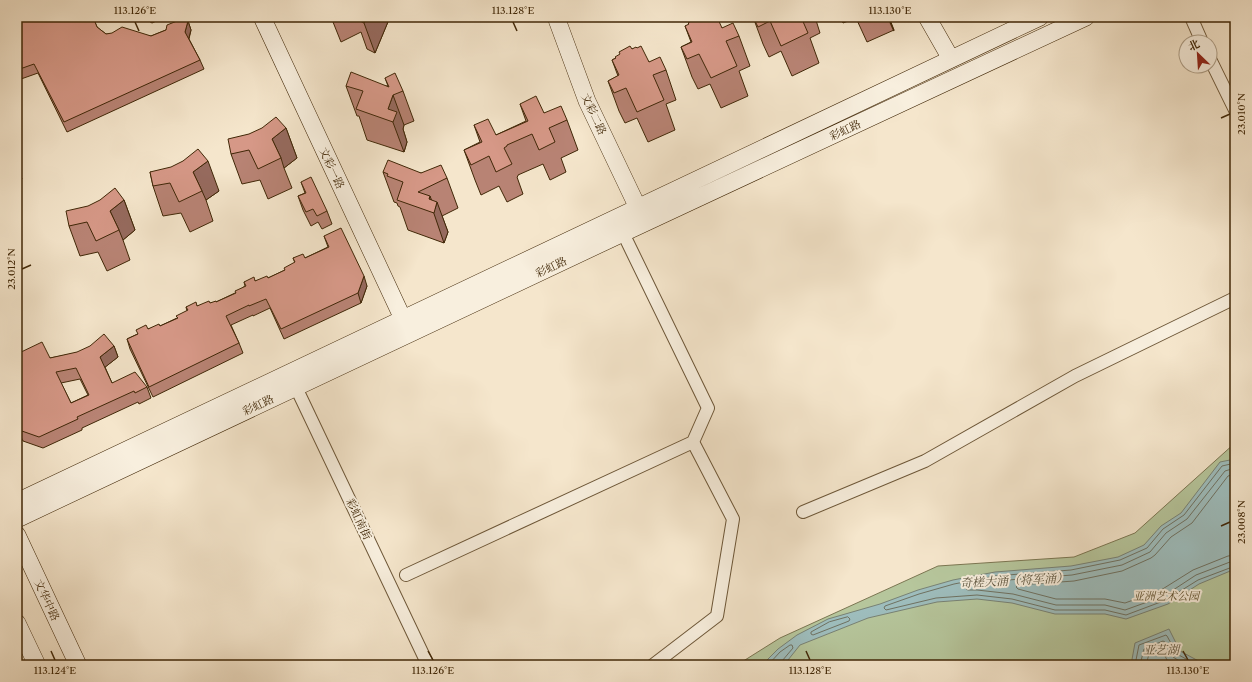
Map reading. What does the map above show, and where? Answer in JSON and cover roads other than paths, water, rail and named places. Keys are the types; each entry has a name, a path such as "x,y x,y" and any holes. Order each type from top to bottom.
{"street":[{"name":"文彩一路","path":"262,17 403,319"},
{"name":"文彩二路","path":"556,17 587,101 638,208"},
{"path":"927,17 951,59"},
{"name":"彩虹路","path":"17,519 293,380 403,319 1040,17"},
{"name":"彩虹路","path":"17,502 623,233 1086,17"},
{"path":"1191,17 1198,34"},
{"path":"1217,74 1235,110"},
{"path":"406,575 693,442 708,408 623,233"},
{"path":"803,512 925,460 1075,376 1235,298"},
{"name":"彩虹南街","path":"293,380 428,665"},
{"path":"653,665 717,616 733,519 693,442"},
{"name":"文华中路","path":"17,535 78,665"},
{"path":"17,623 37,665"}],"water":[{"name":"奇槎大涌（将军涌）","path":"1235,459 1235,569 1199,584 1168,604 1126,619 1105,614 1055,614 1012,603 977,599 937,602 868,618 800,645 784,665 762,665 778,649 797,635 828,619 880,604 918,590 953,580 995,572 1071,566 1118,557 1144,545 1161,526 1181,513 1220,462"},
{"name":"亚艺湖","path":"1169,629 1180,651 1206,665 1131,665 1135,643"}],"park label":[{"name":"亚洲艺术公园","path":"1166,596"}]}
